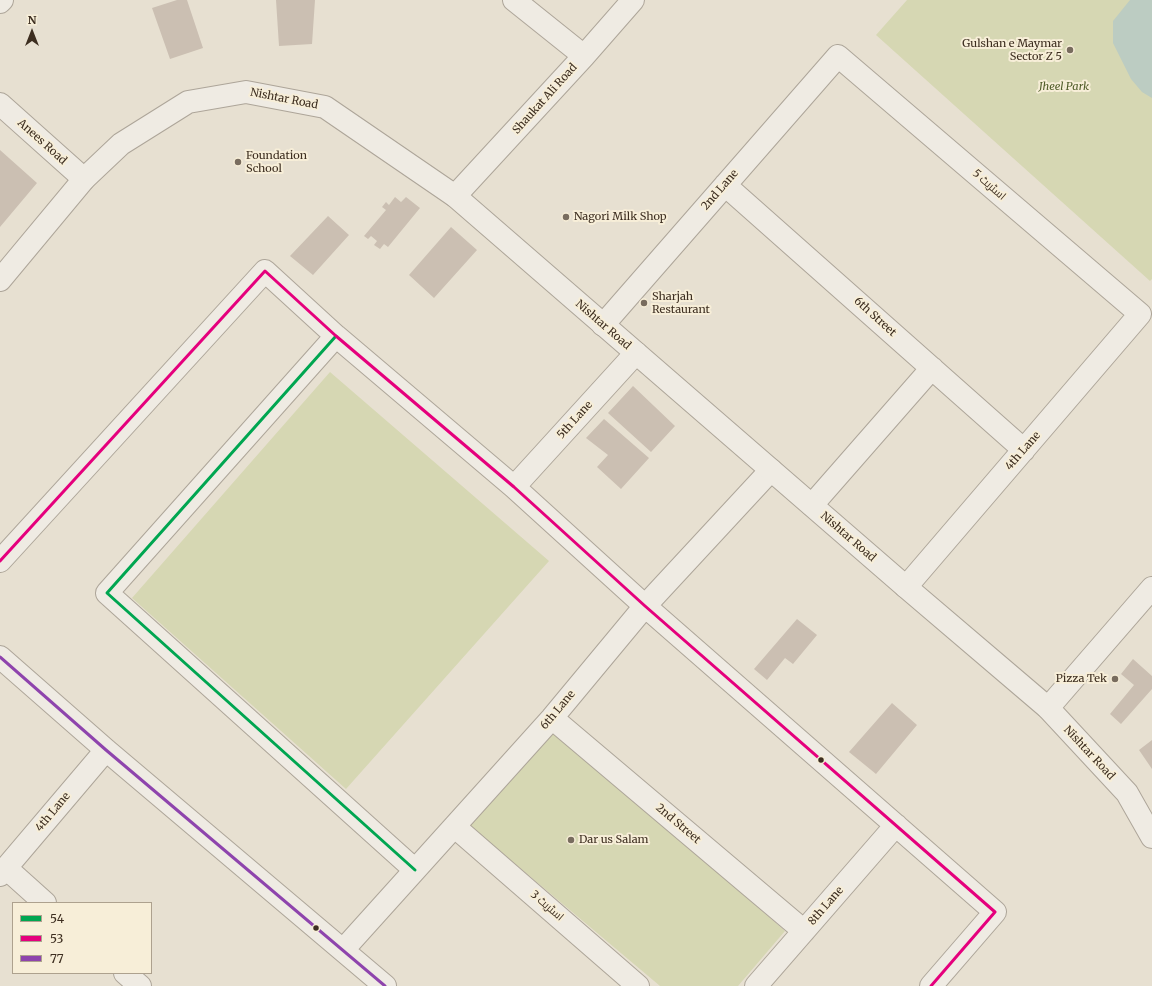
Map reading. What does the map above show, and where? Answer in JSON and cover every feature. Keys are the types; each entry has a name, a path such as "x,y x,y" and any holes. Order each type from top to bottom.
{"street":[{"path":"514,0 584,56"},
{"name":"Shaukat Ali Road","path":"455,196 584,56 633,0"},
{"name":"2nd Lane","path":"603,325 838,56"},
{"name":"اسٹریٹ 5","path":"838,56 1140,314"},
{"name":"Nishtar Road","path":"0,280 84,179 121,144 188,102 246,92 326,107 455,196 906,587 1048,708 1127,793 1152,837"},
{"name":"Anees Road","path":"0,104 84,179"},
{"name":"6th Street","path":"725,185 1024,450"},
{"path":"0,562 265,271 336,336 514,487 645,606 995,912 931,986"},
{"name":"4th Lane","path":"906,587 1140,314"},
{"path":"336,336 108,593 415,870"},
{"name":"5th Lane","path":"514,487 636,353"},
{"path":"812,505 932,368"},
{"name":"6th Lane","path":"344,950 552,718 645,606 771,470"},
{"path":"1048,708 1152,588"},
{"path":"1,660 385,986"},
{"name":"2nd Street","path":"552,718 804,931"},
{"name":"4th Lane","path":"3,871 106,750"},
{"name":"8th Lane","path":"756,986 896,826"},
{"name":"اسٹریٹ 3","path":"455,827 638,986"},
{"path":"3,871 44,902"},
{"path":"126,974 140,986"}],"green space":[{"name":"Jheel Park","path":"907,0 1152,0 1152,279 1150,281 876,35"},
{"path":"330,372 549,561 346,789 132,598"},
{"path":"555,730 785,931 738,986 660,986 469,825"}],"shaded area":[{"path":"1130,0 1152,0 1152,98 1142,92 1131,79 1113,43 1113,21"}],"building":[{"path":"177,0 187,0 203,48 170,59 152,8"},
{"path":"276,0 315,0 312,44 279,46"},
{"path":"0,150 37,183 0,227"},
{"path":"395,197 401,202 406,197 420,208 388,247 384,244 380,249 374,245 377,241 371,236 368,239 364,236 386,210 382,207 386,202 389,205"},
{"path":"328,216 349,235 313,275 290,256"},
{"path":"451,227 477,250 434,298 409,275"},
{"path":"633,386 675,426 651,452 608,413"},
{"path":"604,419 649,458 621,489 597,467 608,455 586,438"},
{"path":"797,619 817,635 793,664 785,658 767,680 754,669"},
{"path":"1133,659 1152,676 1152,689 1121,724 1110,714 1134,685 1121,674"},
{"path":"892,703 917,725 876,774 849,752"},
{"path":"1152,740 1152,769 1139,750"}],"transit line":[{"name":"53","path":"0,561 265,271 336,336 514,487 645,606 995,912 931,986"},
{"name":"54","path":"336,336 107,593 415,870"},
{"name":"77","path":"0,657 106,750 385,986"}],"place":[{"name":"Gulshan e Maymar Sector Z 5","path":"1070,50"},
{"name":"Foundation School","path":"238,162"},
{"name":"Nagori Milk Shop","path":"566,217"},
{"name":"Sharjah Restaurant","path":"644,303"},
{"name":"Pizza Tek","path":"1115,679"},
{"name":"Dar us Salam","path":"571,840"}]}
